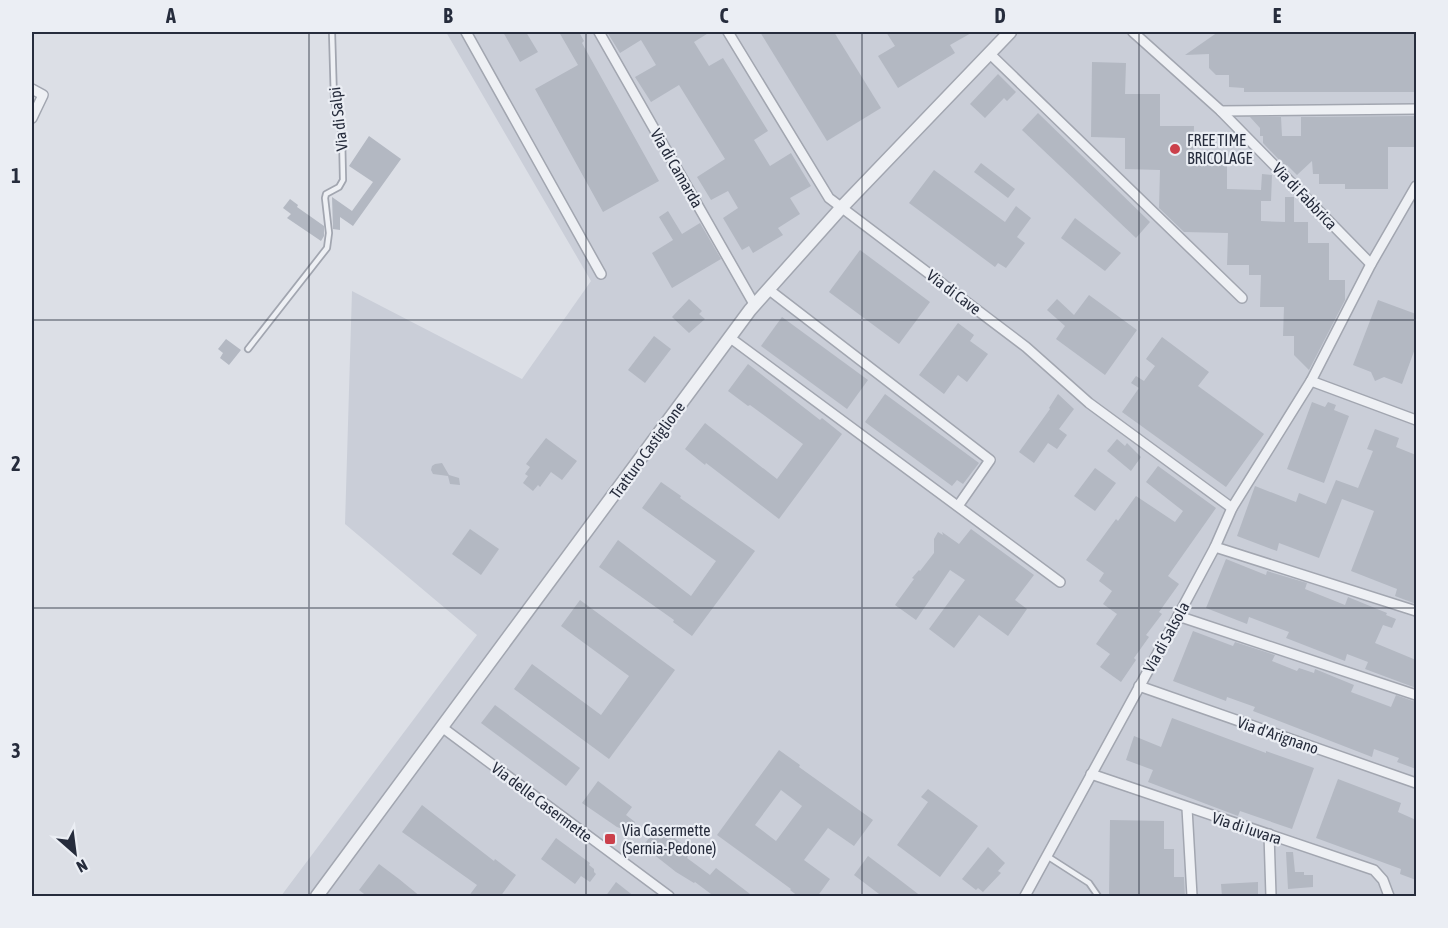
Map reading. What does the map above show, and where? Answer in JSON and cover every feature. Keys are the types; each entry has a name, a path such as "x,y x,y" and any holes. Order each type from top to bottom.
{"street":[{"path":"466,32 601,274"},
{"name":"Via di Camarda","path":"599,32 754,304"},
{"name":"Via di Cave","path":"728,32 829,198 1026,347 1089,403 1232,508"},
{"name":"Tratturo Castiglione","path":"317,897 754,304 842,207 1010,32"},
{"name":"Via di Fabbrica","path":"1133,32 1221,111 1371,264"},
{"path":"989,52 1242,298"},
{"path":"32,89 43,95 32,118"},
{"path":"1221,111 1416,109"},
{"name":"Via di Salsola","path":"1025,897 1215,547 1232,508 1311,381 1371,264 1416,186"},
{"path":"768,289 990,460 958,506"},
{"path":"729,337 1060,582"},
{"path":"1311,381 1416,420"},
{"path":"1215,547 1416,610"},
{"path":"1178,616 1416,695"},
{"name":"Via d'Arignano","path":"1139,686 1416,783"},
{"name":"Via delle Casermette","path":"443,728 669,897"},
{"name":"Via di Iuvara","path":"1091,774 1374,870 1383,880 1389,897"},
{"path":"1187,808 1192,897"},
{"path":"1269,834 1271,897"}],"lane":[{"name":"Via di Salpi","path":"248,349 327,248 329,233 325,198 326,194 339,187 343,180 342,134 334,100 332,32"},
{"path":"1047,856 1089,883 1098,897"}],"shaded area":[{"path":"446,32 1416,32 1416,896 281,896 477,635 345,524 352,291 522,379 591,281"}],"building":[{"path":"503,32 526,32 538,52 520,62"},
{"path":"559,32 579,32 584,41 582,43 659,181 603,212 535,89 578,65"},
{"path":"607,32 710,32 694,42 709,66 723,58 768,131 754,140 770,166 791,153 811,186 790,198 800,214 778,228 783,235 753,253 749,246 742,250 723,218 738,208 728,191 711,200 697,177 725,159 679,85 651,102 635,77 656,65 641,40 620,53"},
{"path":"760,32 834,32 881,108 827,141"},
{"path":"886,32 973,32 950,45 955,53 898,88 878,56 895,46"},
{"path":"1218,32 1416,32 1416,92 1244,92 1244,88 1229,87 1229,75 1216,75 1209,68 1209,54 1185,55"},
{"path":"1092,62 1126,63 1125,94 1160,94 1160,126 1194,126 1193,158 1227,158 1227,189 1261,190 1262,174 1272,175 1271,201 1261,201 1261,221 1285,222 1285,197 1294,197 1294,222 1308,222 1308,243 1329,243 1329,280 1345,280 1345,300 1309,370 1294,355 1294,336 1283,336 1284,307 1260,307 1261,275 1249,275 1249,265 1227,265 1228,233 1184,232 1159,208 1160,170 1125,169 1125,138 1091,137"},
{"path":"998,74 1016,92 1007,101 1004,98 985,118 970,104"},
{"path":"1038,113 1150,222 1136,238 1022,130"},
{"path":"1416,116 1416,147 1388,147 1388,189 1345,189 1345,184 1319,184 1319,174 1313,174 1312,161 1297,175 1263,143 1260,128 1250,117 1281,117 1282,136 1301,136 1301,117"},
{"path":"369,136 401,159 353,226 340,217 340,230 333,229 332,197 352,211 373,182 349,166"},
{"path":"981,163 1015,189 1008,198 974,172"},
{"path":"934,170 1005,222 1016,206 1031,218 1017,237 1025,243 1006,268 998,263 995,267 909,203"},
{"path":"290,199 298,205 297,207 324,226 324,236 321,241 287,218 291,214 283,208"},
{"path":"668,211 682,234 700,223 721,259 672,288 652,253 673,240 659,217"},
{"path":"1075,218 1121,253 1105,271 1061,238"},
{"path":"860,250 930,302 899,344 829,292"},
{"path":"1089,295 1137,330 1105,375 1056,339 1065,326 1047,310 1057,299 1074,315"},
{"path":"689,299 702,311 699,314 705,319 689,333 672,317"},
{"path":"1378,300 1416,314 1416,346 1402,384 1384,377 1375,381 1371,372 1353,365"},
{"path":"782,317 868,380 847,409 761,346"},
{"path":"958,323 974,335 970,341 988,354 967,382 958,375 944,394 919,375"},
{"path":"654,336 671,349 645,383 628,370"},
{"path":"1162,337 1209,372 1198,386 1264,434 1226,487 1122,412 1139,388 1131,383 1136,376 1144,381 1155,366 1146,359"},
{"path":"226,339 241,350 229,365 220,358 223,353 218,349"},
{"path":"748,364 820,420 822,418 842,434 779,519 685,449 705,423 777,479 803,444 728,391"},
{"path":"885,394 979,463 963,484 957,480 952,486 865,422"},
{"path":"1058,394 1074,409 1059,429 1067,435 1057,449 1048,443 1034,463 1019,452"},
{"path":"1312,402 1325,407 1328,402 1336,405 1334,410 1349,416 1324,483 1287,469"},
{"path":"1375,429 1399,438 1396,447 1416,455 1416,604 1395,596 1397,589 1351,571 1374,511 1342,499 1319,558 1279,543 1277,551 1237,536 1255,486 1296,502 1299,493 1326,504 1336,480 1358,488 1373,451 1367,449"},
{"path":"546,438 577,461 562,480 551,472 540,487 538,485 533,491 523,483 530,467 526,464"},
{"path":"1117,439 1125,446 1127,443 1141,457 1131,471 1107,451"},
{"path":"442,463 449,475 459,478 460,485 450,484 448,476 433,474 432,466"},
{"path":"1158,466 1216,508 1168,576 1179,584 1159,612 1162,614 1146,635 1149,637 1121,682 1100,667 1110,654 1096,644 1117,614 1103,604 1112,591 1099,581 1104,573 1086,560 1136,496 1175,522 1183,511 1146,482"},
{"path":"1095,468 1116,483 1095,511 1074,496"},
{"path":"661,482 755,551 692,636 673,622 674,620 599,567 618,540 691,596 716,561 642,508"},
{"path":"470,529 499,549 481,575 452,554"},
{"path":"971,529 1034,575 1015,600 1027,609 1008,636 979,615 954,648 929,629 965,580 950,570 916,620 895,605 914,579 912,578 934,553 934,539 938,532 943,535 942,532 959,544"},
{"path":"1226,559 1266,575 1267,571 1307,583 1305,589 1345,605 1348,597 1396,619 1392,628 1383,625 1375,643 1416,660 1416,688 1365,669 1368,662 1347,654 1345,661 1286,638 1289,632 1249,617 1247,624 1206,608"},
{"path":"580,600 675,670 609,759 514,689 532,664 601,715 629,676 561,626"},
{"path":"1193,631 1233,646 1235,642 1275,655 1272,661 1297,671 1299,668 1314,673 1315,669 1354,685 1351,692 1391,707 1396,695 1416,702 1416,769 1397,762 1399,758 1374,749 1372,757 1253,711 1255,707 1227,697 1226,701 1173,681"},
{"path":"495,705 580,768 566,786 481,723"},
{"path":"1172,718 1314,768 1292,829 1240,811 1238,816 1148,782 1153,770 1126,760 1134,736 1161,747"},
{"path":"779,750 873,820 854,846 828,828 804,860 830,879 817,897 799,897 717,835","holes":["781,790 802,806 776,841 755,825"]},
{"path":"1338,779 1401,803 1398,812 1416,820 1416,880 1400,874 1401,869 1316,838"},
{"path":"598,781 632,807 626,815 635,822 628,831 617,827 582,803"},
{"path":"928,789 978,826 940,877 897,845 928,802 921,797"},
{"path":"422,805 494,861 495,859 516,875 500,897 468,897 477,885 402,832"},
{"path":"1110,820 1164,821 1164,849 1174,849 1174,877 1184,877 1185,897 1109,897"},
{"path":"658,826 692,851 687,858 710,875 716,868 754,897 715,897 695,882 676,872 643,846"},
{"path":"556,838 590,863 589,865 596,874 590,882 581,876 575,884 541,859"},
{"path":"988,847 1005,863 998,871 1001,873 983,892 978,888 976,890 962,879"},
{"path":"1286,852 1293,852 1295,872 1313,875 1313,887 1288,889"},
{"path":"868,856 922,897 883,897 854,875"},
{"path":"379,864 421,897 368,897 359,890"},
{"path":"616,882 635,897 605,897"},
{"path":"1258,882 1258,897 1222,897 1221,884"}],"place":[{"name":"FREE TIME BRICOLAGE","path":"1175,149"},
{"name":"Via Casermette (Sernia-Pedone)","path":"610,839"}]}
